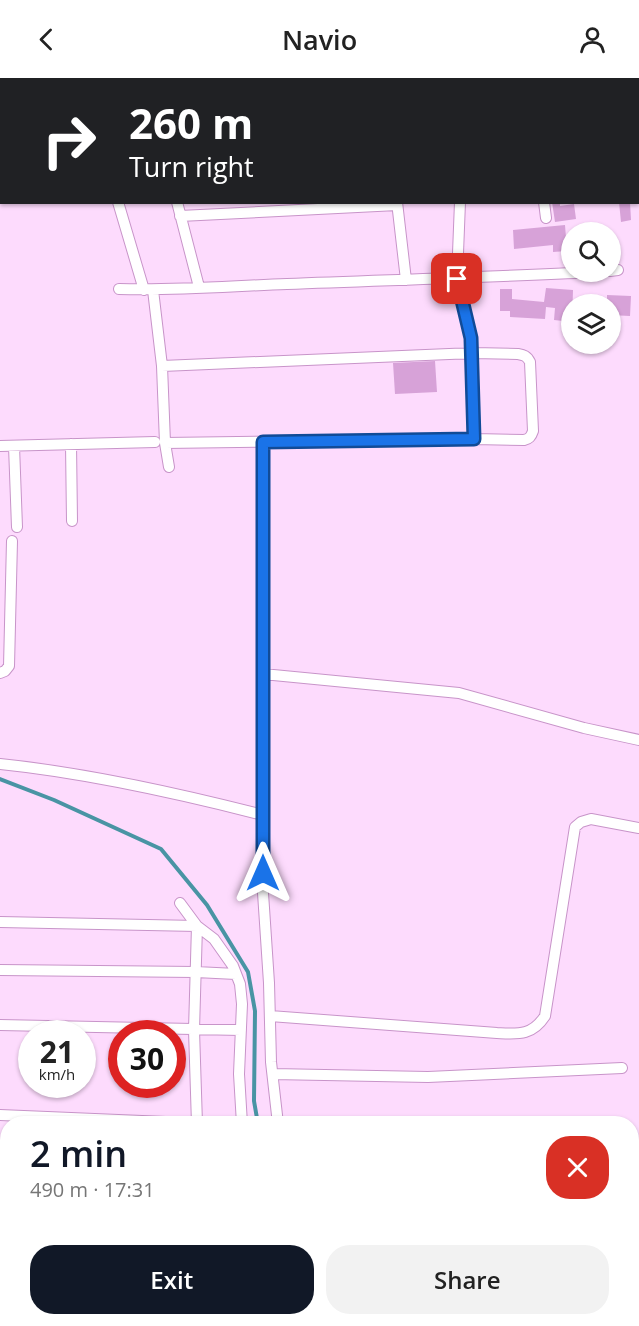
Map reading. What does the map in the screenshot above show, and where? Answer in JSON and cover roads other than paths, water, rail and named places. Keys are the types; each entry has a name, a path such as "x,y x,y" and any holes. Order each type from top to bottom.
{"street":[{"path":"119,204 148,290 162,366 160,443 169,467"},
{"path":"177,204 199,287"},
{"path":"180,216 397,204 406,280"},
{"path":"460,204 457,279 473,353 474,439"},
{"path":"544,204 546,218"},
{"path":"119,290 561,274"},
{"path":"0,446 524,440 532,436 533,431 530,362 528,358 518,354 473,353 162,366"},
{"path":"263,442 262,893 277,1116"},
{"path":"71,444 72,521"},
{"path":"14,446 17,527"},
{"path":"0,673 9,666 12,541"},
{"path":"263,674 459,693 584,728 639,740"},
{"path":"0,764 35,767 184,795 263,815"},
{"path":"270,1016 497,1033 518,1034 530,1031 539,1025 545,1016 575,827 591,819 639,828"},
{"path":"180,903 197,926 214,939 233,966 240,984 242,1004 239,1074 242,1116"},
{"path":"0,922 197,926"},
{"path":"197,926 194,1030 197,1116"},
{"path":"0,970 236,974"},
{"path":"0,1025 241,1030"},
{"path":"273,1074 428,1077 622,1068"},
{"path":"0,1114 44,1116"}],"waterway":[{"path":"0,779 54,800 161,849 207,905 248,972 255,1011 254,1101 257,1116"}]}
